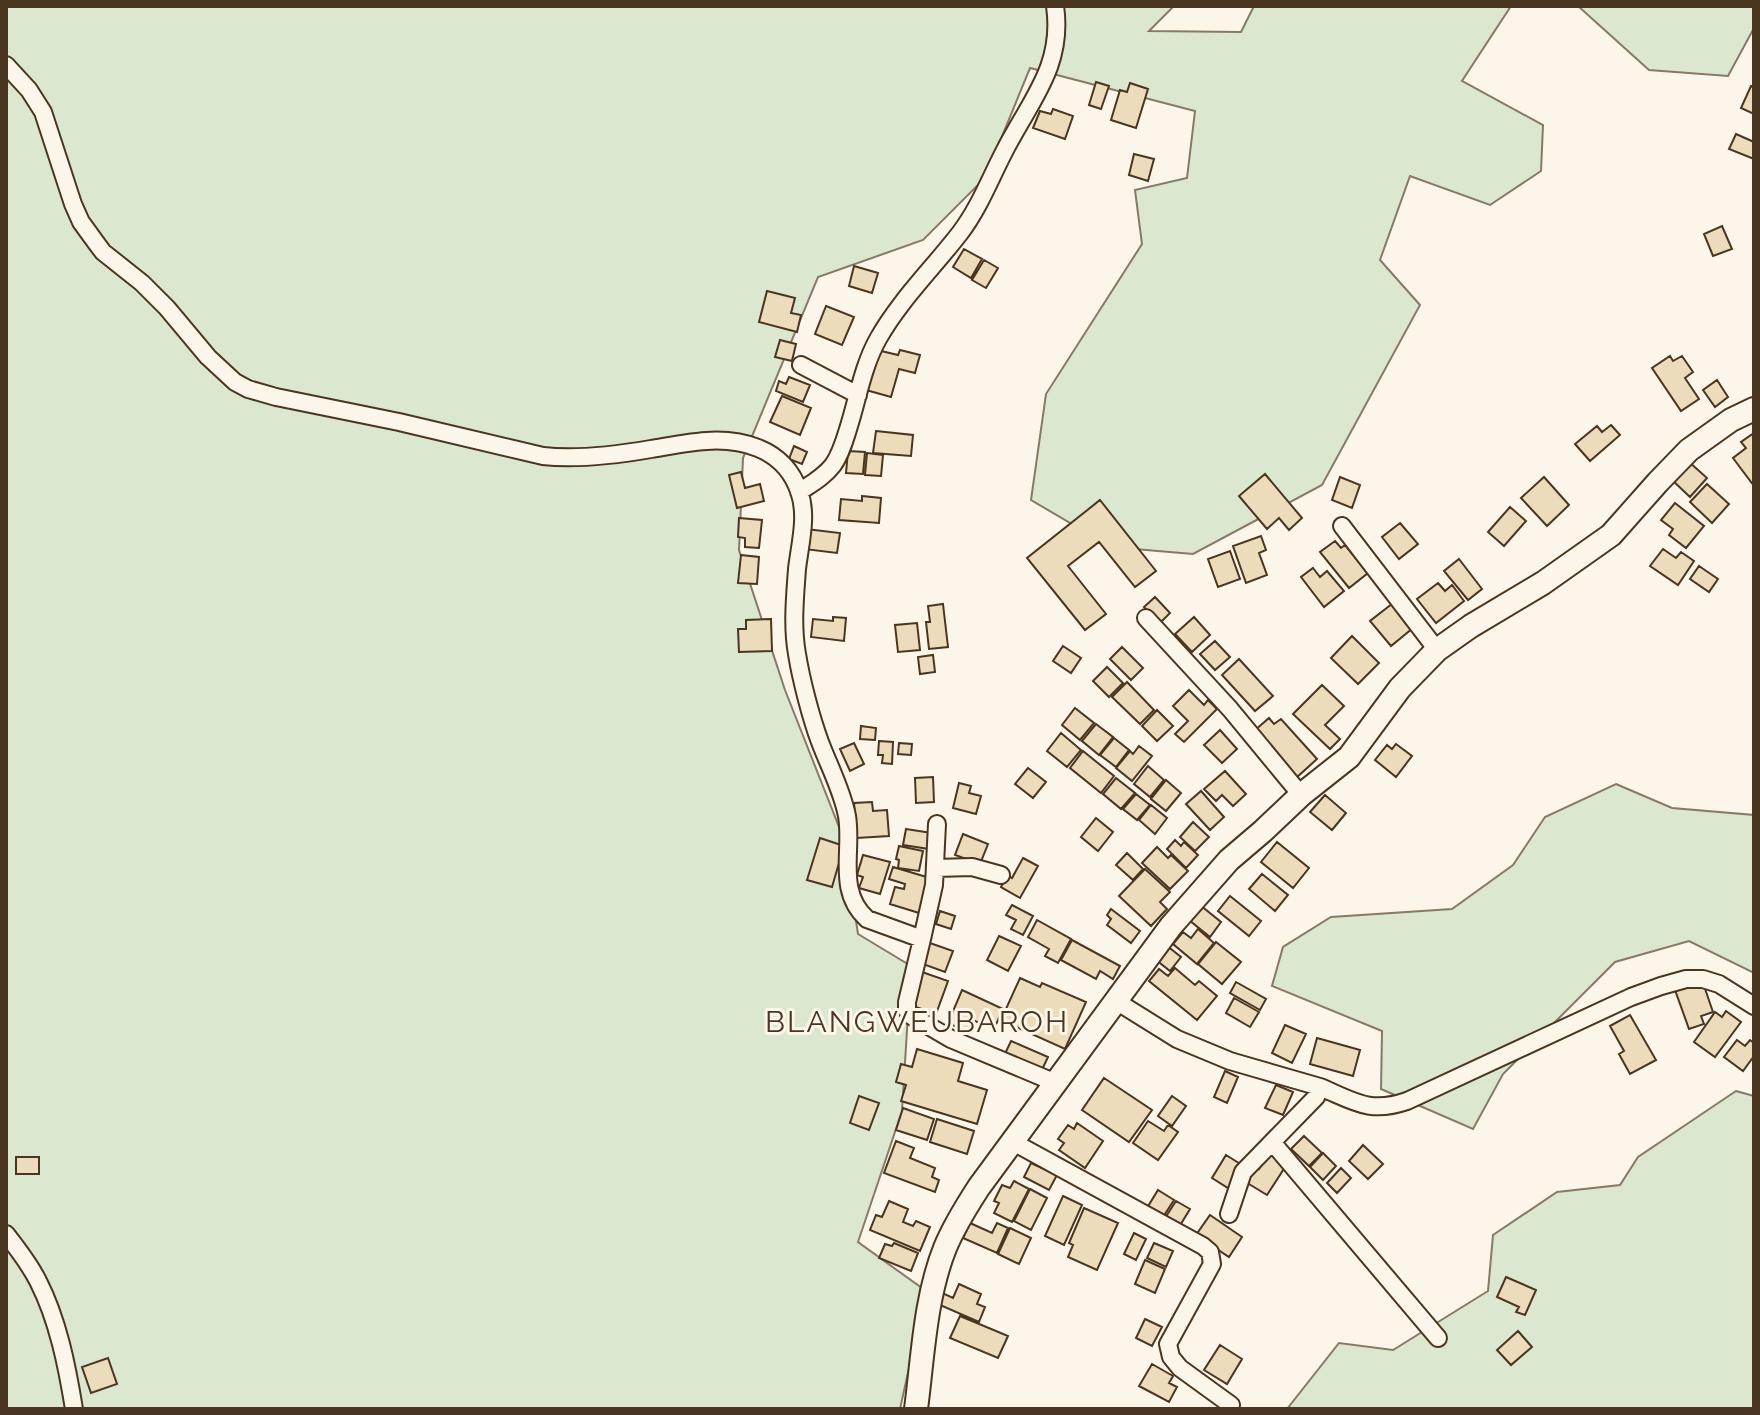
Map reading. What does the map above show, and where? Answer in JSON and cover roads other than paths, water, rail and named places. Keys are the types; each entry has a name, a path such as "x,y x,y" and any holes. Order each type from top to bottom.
{"street":[{"path":"799,492 834,465 845,440 870,356 880,336 969,220 1013,134 1047,78 1056,37 1055,6"},
{"path":"6,65 29,90 43,112 73,204 81,222 97,244 167,308 227,376 248,389 553,457 602,456 706,440 731,441 774,456 788,471 799,492 803,519 795,606 796,652 819,739 845,808 849,826 847,877 851,896 867,919 922,939"},
{"path":"801,365 858,395"},
{"path":"916,1409 936,1277 957,1221 1150,952 1193,900 1229,860 1301,795 1349,757 1400,688 1437,650 1543,583 1611,535 1689,450 1731,420 1754,409"},
{"path":"1342,526 1437,650"},
{"path":"1146,618 1230,709 1301,795"},
{"path":"937,824 931,901 907,1010 910,1015 951,1039 1056,1083"},
{"path":"935,868 972,867 1001,875"},
{"path":"1116,1001 1191,1045 1230,1061 1320,1087 1374,1107 1390,1107 1407,1101 1631,997 1686,979 1703,979 1719,984 1754,1006"},
{"path":"1229,1214 1243,1172 1316,1097 1320,1087"},
{"path":"1013,1142 1210,1252 1212,1264 1168,1344 1171,1357 1180,1368 1231,1405"},
{"path":"1272,1142 1438,1338"},
{"path":"6,1234 38,1280 46,1300 60,1341 74,1409"}],"district":[{"name":"BLANGWEUBAROH","path":"917,1022"}]}
